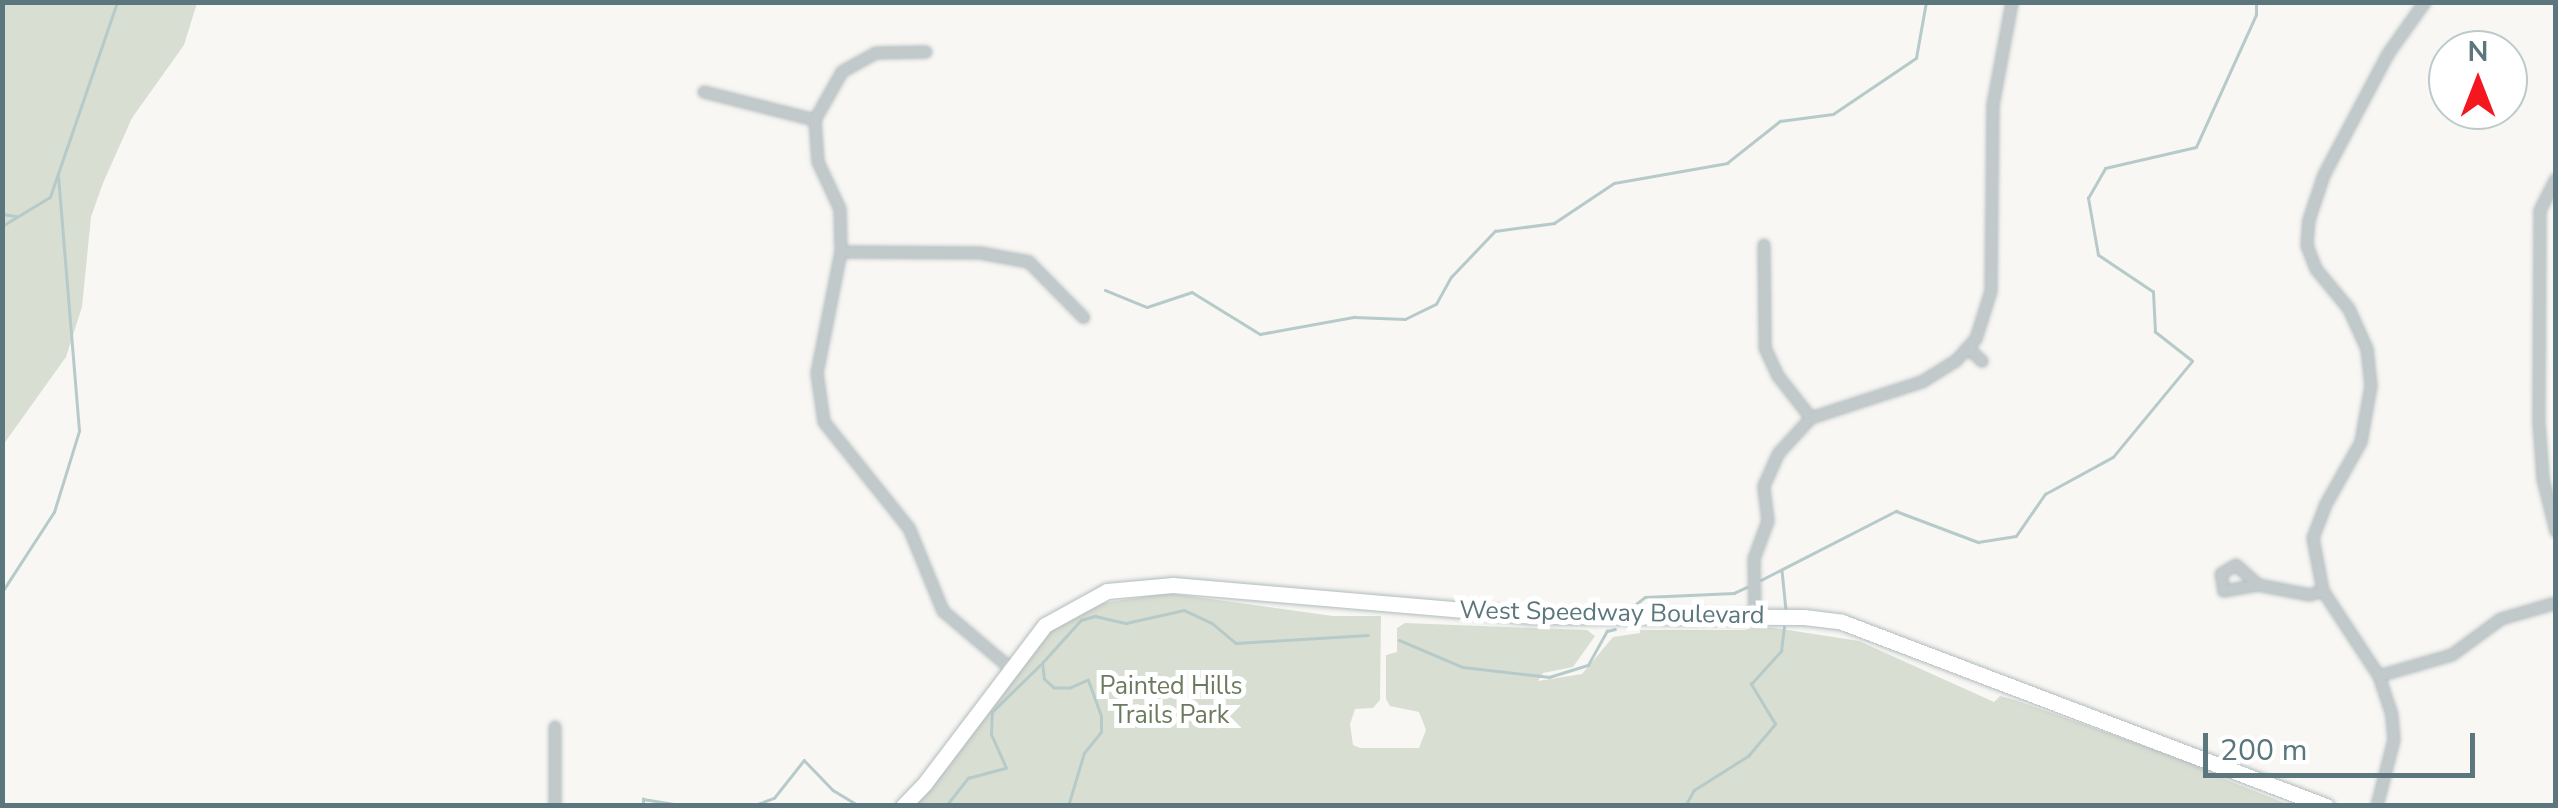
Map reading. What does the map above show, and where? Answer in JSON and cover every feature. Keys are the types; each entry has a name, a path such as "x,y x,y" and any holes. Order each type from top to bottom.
{"main road":[{"name":"West Speedway Boulevard","path":"902,806 925,783 1010,668 1058,616 1107,591 1192,586 1536,616 1824,618 1860,626 2021,692 2224,764 2326,806"}],"street":[{"path":"1755,616 1754,559 1768,521 1764,486 1779,452 1812,418 1922,382 1969,349 1991,291 1993,105 2012,2"},
{"path":"2376,806 2394,740 2392,715 2379,676 2323,590 2314,538 2325,506 2361,442 2371,386 2367,349 2350,309 2316,269 2307,246 2310,220 2324,176 2388,54 2425,2"},
{"path":"926,52 876,53 842,72 814,120 818,162 840,209 841,252 817,373 824,422 909,528 942,611 1010,668"},
{"path":"704,92 814,120"},
{"path":"2556,180 2540,211 2539,422 2544,479 2556,531"},
{"path":"1764,245 1764,348 1778,376 1812,418"},
{"path":"841,252 980,254 1029,262 1084,318"},
{"path":"1969,349 1982,361"},
{"path":"2258,584 2310,595 2323,590"},
{"path":"2379,676 2452,655 2501,620 2556,603"},
{"path":"554,727 555,806"}],"green space":[{"path":"3,2 197,3 184,45 132,118 103,183 91,217 82,307 66,357 3,445"},
{"name":"Painted Hills Trails Park","path":"1167,593 1333,616 1381,616 1380,700 1373,708 1355,709 1350,724 1353,745 1360,748 1419,748 1426,730 1419,712 1390,706 1386,699 1386,655 1397,652 1397,628 1405,623 1587,630 1595,636 1573,667 1543,673 1538,681 1582,674 1613,637 1640,630 1744,630 1761,626 1859,641 1994,702 2000,696 2015,700 2212,770 2219,777 2290,805 912,806 947,768 1018,665 1051,628 1091,605"}],"waterway":[{"path":"2,226 50,197 117,2"},
{"path":"1105,290 1147,307 1192,292 1260,334 1354,317 1405,319 1436,304 1451,277 1495,231 1554,223 1614,183 1727,163 1780,121 1833,114 1916,58 1926,2"},
{"path":"1761,580 1896,511 1978,542 2016,536 2045,494 2113,457 2192,361 2155,332 2153,292 2098,255 2088,198 2105,168 2196,147 2256,15 2256,2"},
{"path":"2,592 54,512 79,431 58,175"},
{"path":"2,214 16,216"},
{"path":"1782,570 1786,610"},
{"path":"1636,604 1645,597 1734,593 1747,587"},
{"path":"1068,806 1084,753 1101,732 1101,716 1088,680 1070,688 1054,688 1044,679 1042,663 1081,620 1095,616 1126,623 1184,610 1212,623 1236,643 1368,635"},
{"path":"1685,806 1694,790 1748,756 1775,724 1751,684 1781,651 1784,627"},
{"path":"1399,640 1463,667 1549,677 1588,665 1607,631 1615,629"},
{"path":"946,806 968,778 1006,768 991,735 992,712 1040,665"},
{"path":"752,806 774,798 804,760 833,790 860,806"},
{"path":"643,806 643,799 687,806"}]}
